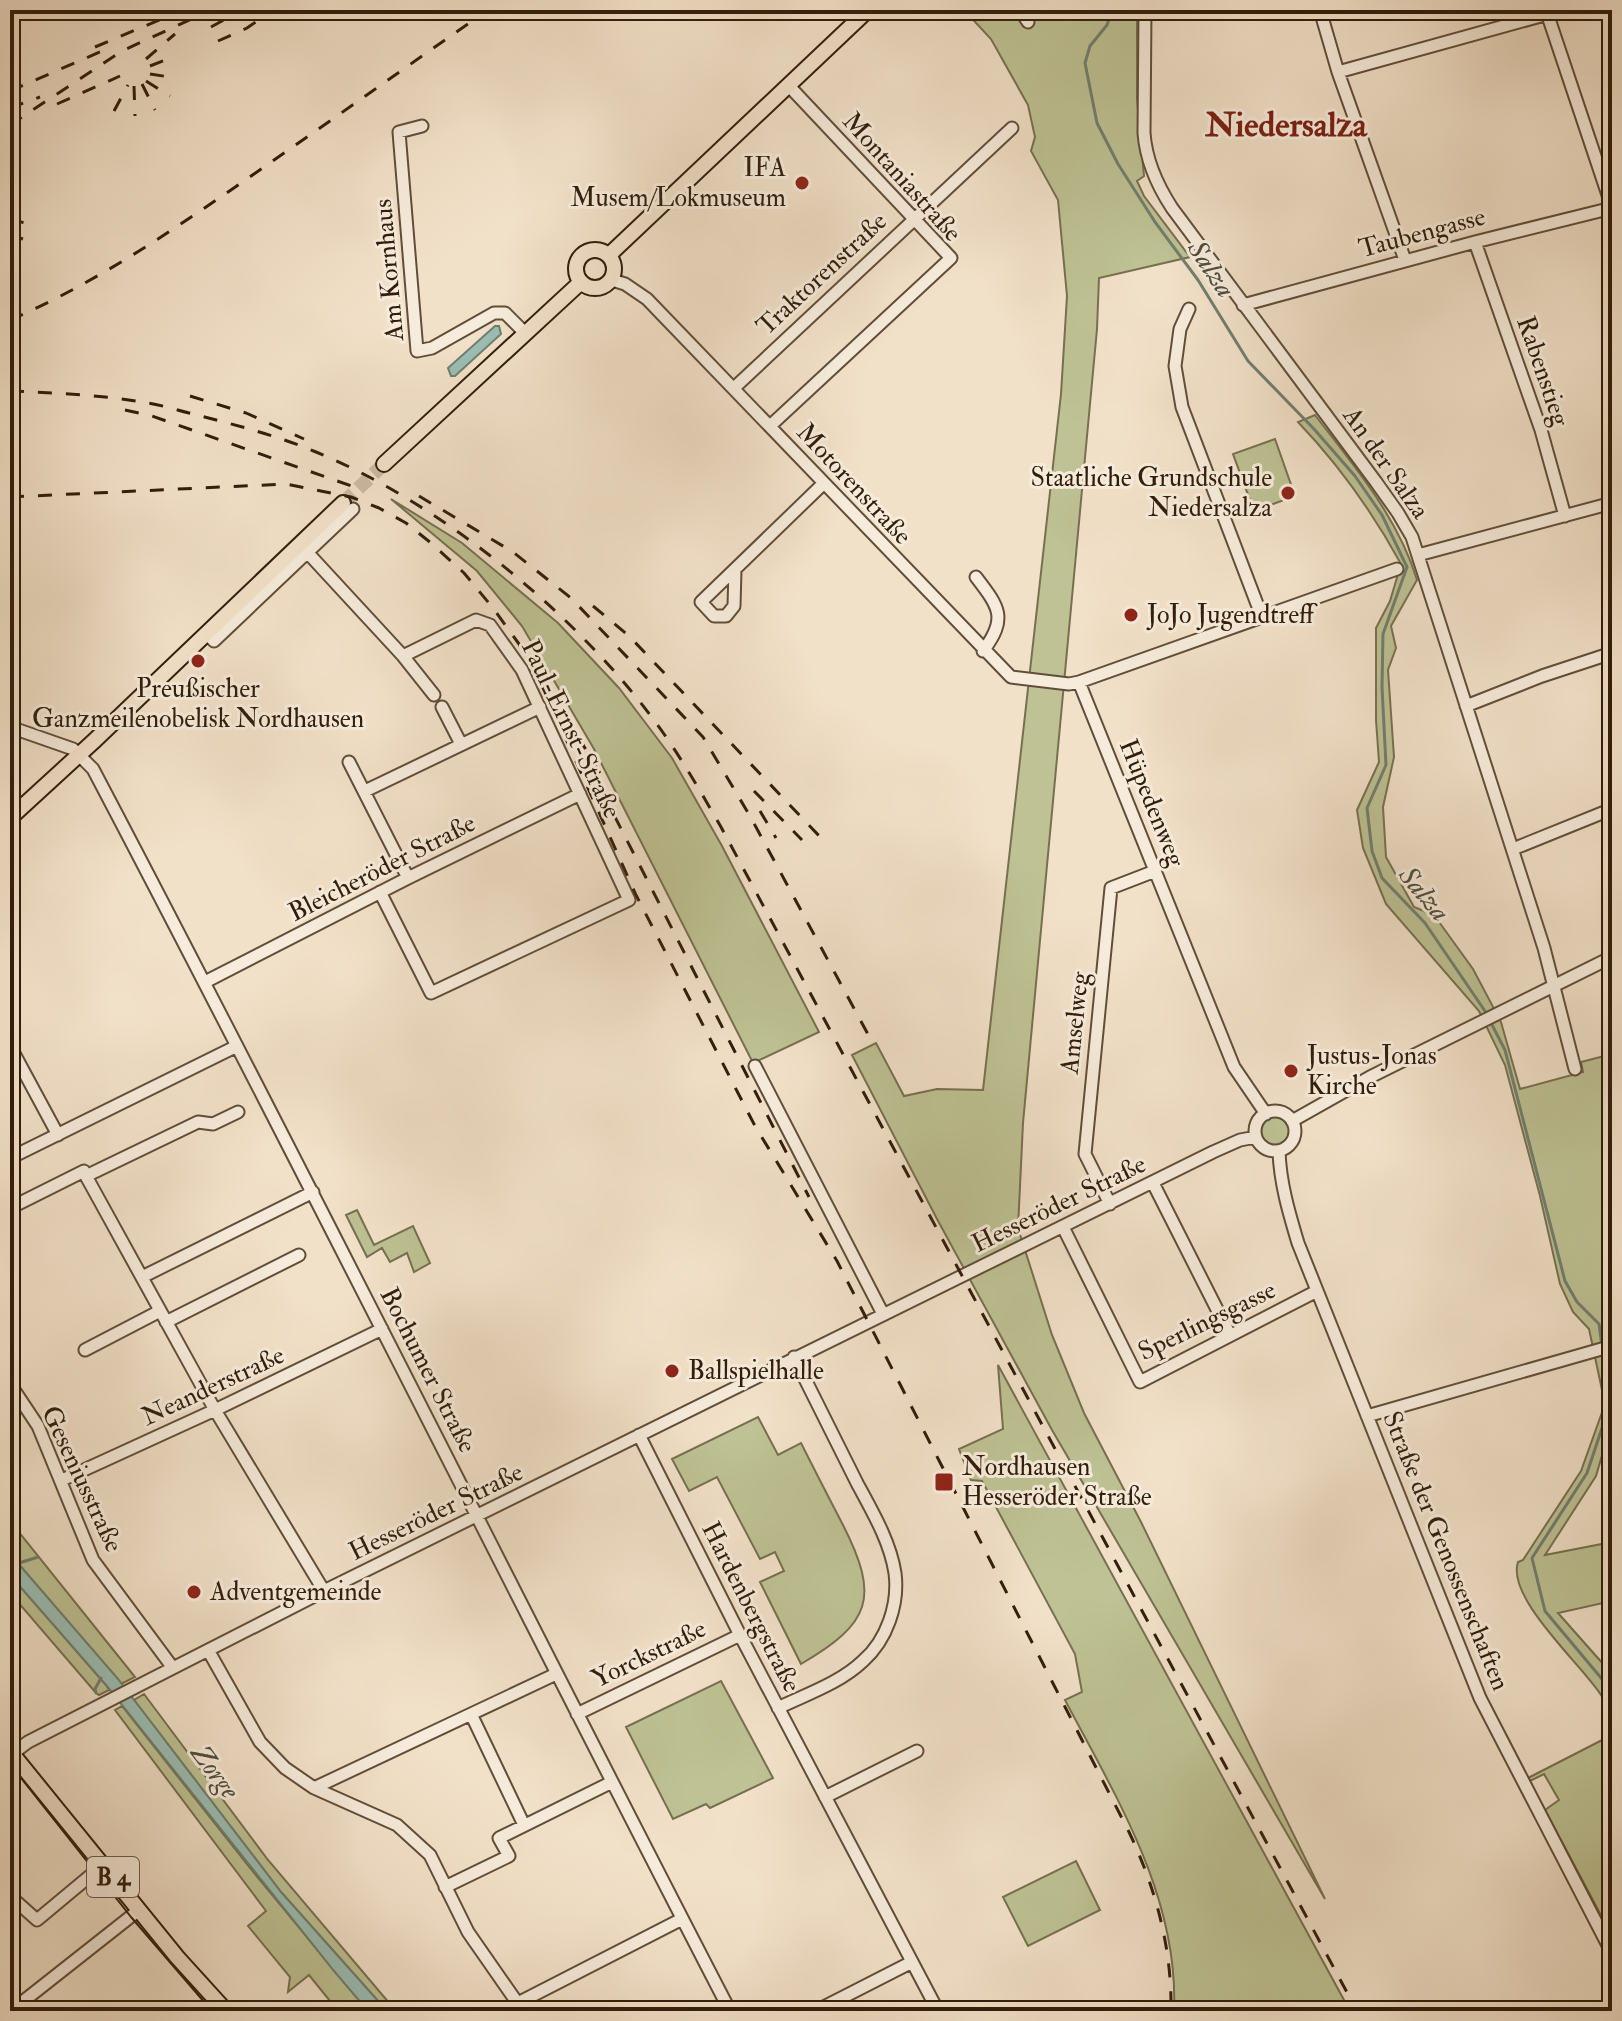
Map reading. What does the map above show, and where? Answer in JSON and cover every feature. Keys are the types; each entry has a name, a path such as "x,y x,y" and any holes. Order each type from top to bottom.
{"main road":[{"path":"609,255 868,10"},
{"path":"591,250 604,251 615,267 612,280 597,288 581,282 576,270 580,257 591,250"},
{"path":"384,464 581,282"},
{"path":"10,818 206,633 348,506"},
{"name":"B 4","path":"13,1759 226,2011"}],"street":[{"path":"1020,10 1028,22"},
{"name":"An der Salza","path":"1145,10 1144,133 1149,161 1167,200 1398,513 1418,555 1555,983 1575,1069"},
{"path":"1320,10 1338,72 1405,260"},
{"path":"1338,72 1547,12 1612,208"},
{"name":"Montaniastraße","path":"770,426 951,258 789,86"},
{"name":"Am Kornhaus","path":"422,126 399,132 417,351 432,348 494,313 505,313 525,333"},
{"name":"Traktorenstraße","path":"734,388 1012,128"},
{"name":"Taubengasse","path":"1243,305 1612,208"},
{"name":"Rabenstieg","path":"1475,242 1541,430 1565,516"},
{"name":"Motorenstraße","path":"612,280 633,288 647,299 1011,677 1069,684 1079,682"},
{"path":"1189,309 1180,329 1175,366 1182,407 1262,617"},
{"path":"735,570 824,483"},
{"path":"1418,555 1612,503"},
{"path":"206,633 214,641 307,552 348,506"},
{"path":"307,552 403,656 434,695"},
{"path":"1079,682 1397,569"},
{"path":"976,577 992,598 1000,617 997,633 983,651"},
{"name":"Paul-Ernst-Straße","path":"380,892 431,993 629,900 522,670 490,625 476,620 403,656"},
{"path":"1466,706 1612,653"},
{"name":"Hüpedenweg","path":"1079,682 1234,1067 1266,1114"},
{"path":"442,707 461,744"},
{"path":"365,791 540,707"},
{"path":"10,727 73,749 79,755"},
{"name":"Bochumer Straße","path":"79,755 93,769 205,982 730,2011"},
{"path":"349,762 408,878"},
{"name":"Bleicheröder Straße","path":"205,982 580,794"},
{"path":"1513,849 1612,809"},
{"name":"Amselweg","path":"1110,1204 1085,1154 1111,888 1155,871"},
{"path":"1292,1121 1370,1077 1612,957"},
{"path":"10,1046 58,1135"},
{"path":"10,1158 237,1046"},
{"path":"755,1066 883,1314"},
{"path":"86,1176 198,1122 213,1124 238,1112"},
{"path":"1281,1112 1292,1121 1295,1133 1292,1141 1279,1151 1266,1149 1256,1137 1258,1120 1266,1114 1281,1112"},
{"name":"Hesseröder Straße","path":"13,1759 28,1742 324,1591 1213,1152 1240,1140 1256,1137"},
{"name":"Straße der Genossenschaften","path":"1279,1151 1286,1201 1298,1243 1480,1698 1612,1953"},
{"path":"10,1208 84,1171 215,1410 324,1591"},
{"path":"1153,1183 1230,1335"},
{"path":"142,1277 313,1192"},
{"name":"Sperlingsgasse","path":"1063,1227 1140,1382 1317,1291"},
{"path":"85,1350 299,1255"},
{"name":"Neanderstraße","path":"62,1480 382,1329"},
{"path":"1367,1416 1611,1346"},
{"path":"778,1708 836,1680 865,1660 886,1631 896,1593 895,1574 884,1537 794,1357"},
{"name":"Geseniusstraße","path":"10,1384 38,1426 93,1560 173,1668"},
{"name":"Hardenbergstraße","path":"639,1435 740,1635 938,2011"},
{"name":"Yorckstraße","path":"577,1714 740,1635"},
{"path":"208,1650 260,1742 285,1768 314,1788 397,1825 430,1855 468,1932 520,2007 682,1919"},
{"path":"314,1788 556,1674"},
{"path":"471,1714 524,1825"},
{"path":"825,1797 917,1751"},
{"path":"445,1887 509,1856 499,1838 612,1782"},
{"path":"10,1896 37,1920 103,1865"},
{"path":"16,2007 139,1910"},
{"path":"816,2011 912,1962"}],"green space":[{"path":"964,10 1137,10 1137,99 1144,176 1137,181 1144,196 1190,257 1099,278 1097,329 1023,1123 1018,1228 1052,1335 1084,1413 1141,1522 1325,1899 1052,1430 852,1055 876,1043 904,1096 937,1089 983,1090 1061,394 1067,296 1058,200 1031,151 1035,137 1028,105 991,39"},
{"path":"1315,415 1387,514 1417,580 1391,626 1396,648 1388,670 1394,757 1383,807 1386,857 1414,907 1434,915 1473,969 1501,1022 1520,1089 1583,1072 1581,1062 1612,1054 1612,1421 1596,1476 1545,1555 1612,1542 1612,1601 1558,1613 1612,1674 1612,1718 1601,1695 1534,1612 1517,1577 1518,1562 1523,1560 1581,1471 1605,1404 1589,1329 1573,1312 1560,1284 1505,1065 1479,1011 1386,904 1363,848 1357,810 1379,762 1376,628 1390,601 1401,564 1354,489 1298,422"},
{"path":"1275,439 1295,496 1254,511 1233,454"},
{"path":"391,499 462,543 558,623 619,688 672,758 722,846 819,1032 753,1063 594,749 522,626 477,571"},
{"path":"1276,1117 1282,1118 1290,1126 1290,1138 1282,1146 1276,1147 1270,1146 1262,1138 1261,1132 1262,1126 1270,1118"},
{"path":"357,1210 374,1245 413,1226 430,1263 414,1272 407,1253 390,1262 382,1248 367,1257 346,1215"},
{"path":"998,1365 1350,2011 1174,2011 1173,1969 1155,1888 1123,1811 1065,1700 1082,1692 1075,1654 982,1481 971,1480 959,1449 1003,1429"},
{"path":"758,1417 778,1455 801,1443 855,1550 862,1572 862,1606 855,1621 842,1635 801,1664 760,1582 784,1571 775,1552 760,1559 717,1477 689,1491 672,1459"},
{"path":"10,1521 135,1677 121,1684 10,1554"},
{"path":"10,1575 109,1690 99,1695 96,1693 10,1593"},
{"path":"721,1681 773,1778 710,1808 706,1804 673,1819 626,1727"},
{"path":"144,1694 268,1860 396,2011 387,2011 281,1892 134,1700"},
{"path":"122,1706 368,2011 338,2011 309,1975 288,1992 290,1977 248,1926 266,1911 115,1710"},
{"path":"1612,1735 1612,1936 1545,1810 1559,1800 1544,1774 1530,1781 1528,1778"},
{"path":"1076,1861 1100,1910 1028,1946 1003,1897"}],"water":[{"path":"495,326 499,326 501,334 455,376 451,376 448,368"},
{"path":"10,1554 118,1679 281,1892 387,2011 368,2011 334,1971 106,1685 10,1575"}],"waterway":[{"name":"Salza","path":"1112,10 1107,25 1090,46 1085,63 1097,123 1118,164 1155,222 1198,280 1248,361 1355,476 1382,515 1407,567 1383,634 1386,765 1367,808 1372,851 1382,878 1425,923 1487,1014"},
{"name":"Salza","path":"1490,1021 1505,1050 1565,1281 1577,1302 1599,1324 1602,1346"},
{"name":"Salza","path":"1603,1353 1610,1404 1587,1473 1532,1558 1545,1611 1612,1691"},
{"path":"16,1564 38,1557"},
{"path":"96,1693 101,1678"}],"tunnel":[{"path":"343,503 384,464"}],"tram line":[{"path":"10,1764 131,1917 212,2011"}],"railway":[{"path":"95,47 183,10"},
{"path":"10,125 122,51 211,10"},
{"path":"211,27 242,10"},
{"path":"218,41 247,28 273,10"},
{"path":"10,320 74,289 166,234 488,10"},
{"path":"146,59 175,34"},
{"path":"10,91 109,48"},
{"path":"150,66 173,57"},
{"path":"150,74 176,78"},
{"path":"57,104 120,76"},
{"path":"146,81 170,96"},
{"path":"142,84 155,110"},
{"path":"114,111 128,85"},
{"path":"134,86 135,116"},
{"path":"10,108 40,97"},
{"path":"10,168 16,166"},
{"path":"10,195 18,195"},
{"path":"10,219 25,223"},
{"path":"10,235 23,239"},
{"path":"10,391 97,396 158,405 285,440 365,475 414,503 509,570 553,609 632,692 672,745 721,827 1357,2011"},
{"path":"190,396 246,413 304,439"},
{"path":"125,410 152,416 360,489"},
{"path":"10,497 286,484 351,497 406,523 464,573 493,608 519,644 544,690 636,895 755,1126 837,1261 1129,1832 1147,1875 1160,1919 1169,1964 1171,2011"},
{"path":"419,496 513,552 571,598 703,737 750,816 870,1038"},
{"path":"593,606 629,636 824,841"},
{"path":"564,713 601,775"},
{"path":"589,766 809,1197"},
{"path":"754,791 802,840"},
{"path":"760,811 776,838"}],"place":[{"name":"IFA Musem/Lokmuseum","path":"802,183"},
{"name":"Staatliche Grundschule Niedersalza","path":"1288,493"},
{"name":"JoJo Jugendtreff","path":"1131,615"},
{"name":"Preußischer Ganzmeilenobelisk Nordhausen","path":"198,661"},
{"name":"Justus-Jonas Kirche","path":"1291,1071"},
{"name":"Ballspielhalle","path":"672,1371"},
{"name":"Nordhausen Hesseröder Straße","path":"944,1482"},
{"name":"Adventgemeinde","path":"194,1592"}],"district":[{"name":"Niedersalza","path":"1286,125"}],"water label":[{"name":"Zorge","path":"215,1772"}]}
